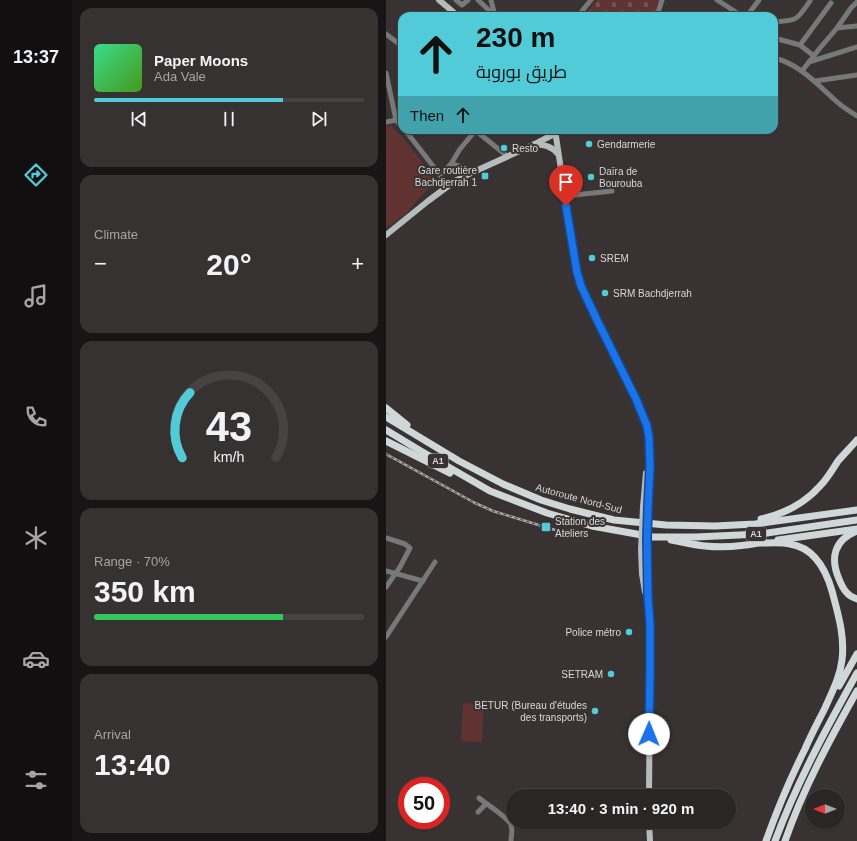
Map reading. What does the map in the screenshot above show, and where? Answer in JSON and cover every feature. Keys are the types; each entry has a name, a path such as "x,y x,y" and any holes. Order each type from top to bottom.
{"highway":[{"path":"386,408 434,446"},
{"name":"Autoroute Nord-Sud","path":"386,417 478,472 503,484 523,493 596,516 614,520 666,525 734,525 790,520 857,510"},
{"name":"Autoroute Nord-Sud","path":"386,430 490,491 547,513 592,526 653,537 709,537 760,534 857,520"},
{"path":"734,525 767,518 798,506 821,486 857,434"},
{"path":"839,460 857,440"},
{"path":"386,441 455,476 490,491"},
{"path":"653,537 711,546 738,546 806,535 857,530"},
{"path":"857,530 845,537 841,542 836,550 835,561 836,573 843,588 850,596 857,599"},
{"path":"760,543 790,544 803,548 816,557 824,569 840,621 842,633 842,660 838,679 809,741"},
{"path":"766,841 793,772 857,654"},
{"path":"775,841 794,793 808,763 857,673"},
{"path":"785,841 810,780 857,692"}],"main road":[{"path":"439,0 453,12"},
{"path":"386,235 447,186 473,172 535,144 552,134"},
{"path":"557,134 565,196 576,266 581,286 640,408 647,426 649,438 650,456 647,470 643,583 648,598 650,624 648,789"},
{"path":"535,144 551,147 559,155"},
{"path":"649,829 650,841"}],"street":[{"path":"456,0 462,5 468,0"},
{"path":"480,0 491,12"},
{"path":"491,0 494,12"},
{"path":"582,12 592,0"},
{"path":"658,12 662,0"},
{"path":"717,0 736,12"},
{"path":"751,12 759,0"},
{"path":"778,22 792,21 796,19 800,16 810,0"},
{"path":"802,71 857,2"},
{"path":"800,45 831,3"},
{"path":"851,8 857,8"},
{"path":"837,28 857,26"},
{"path":"386,34 398,43"},
{"path":"778,39 800,45 814,56"},
{"path":"809,62 857,47"},
{"path":"778,59 802,71 836,101 857,116"},
{"path":"386,73 396,120 386,122"},
{"path":"815,81 857,75"},
{"path":"409,134 447,186"},
{"path":"440,175 451,164 460,149 473,134"},
{"path":"481,134 507,156"},
{"path":"451,164 463,167 473,172"},
{"path":"565,196 612,191"},
{"path":"386,538 406,544 410,548 400,567 386,587"},
{"path":"386,637 435,562"},
{"path":"386,571 422,581"},
{"path":"479,798 509,821 512,826 511,841"},
{"path":"478,812 486,804"},
{"path":"498,821 503,817"}],"green space":[{"path":"597,0 660,0 656,12 587,12"},
{"path":"391,125 405,140 437,181 422,195 407,213 386,228 386,126"},
{"path":"463,703 484,704 482,742 461,741"}],"railway":[{"path":"386,454 475,503 493,511 578,537"}],"place":[{"name":"Gendarmerie","path":"589,144"},
{"name":"Resto","path":"504,148"},
{"name":"Gare routière Bachdjerrah 1","path":"485,176"},
{"name":"Daïra de Bourouba","path":"591,177"},
{"name":"SREM","path":"592,258"},
{"name":"SRM Bachdjerrah","path":"605,293"},
{"name":"Station des Ateliers","path":"546,527"},
{"name":"Police métro","path":"629,632"},
{"name":"SETRAM","path":"611,674"},
{"name":"BETUR (Bureau d'études des transports)","path":"595,711"}],"route":[{"path":"566,206 577,272 581,286 636,399 647,426 649,438 650,466 647,562 650,624 649,734"}]}
